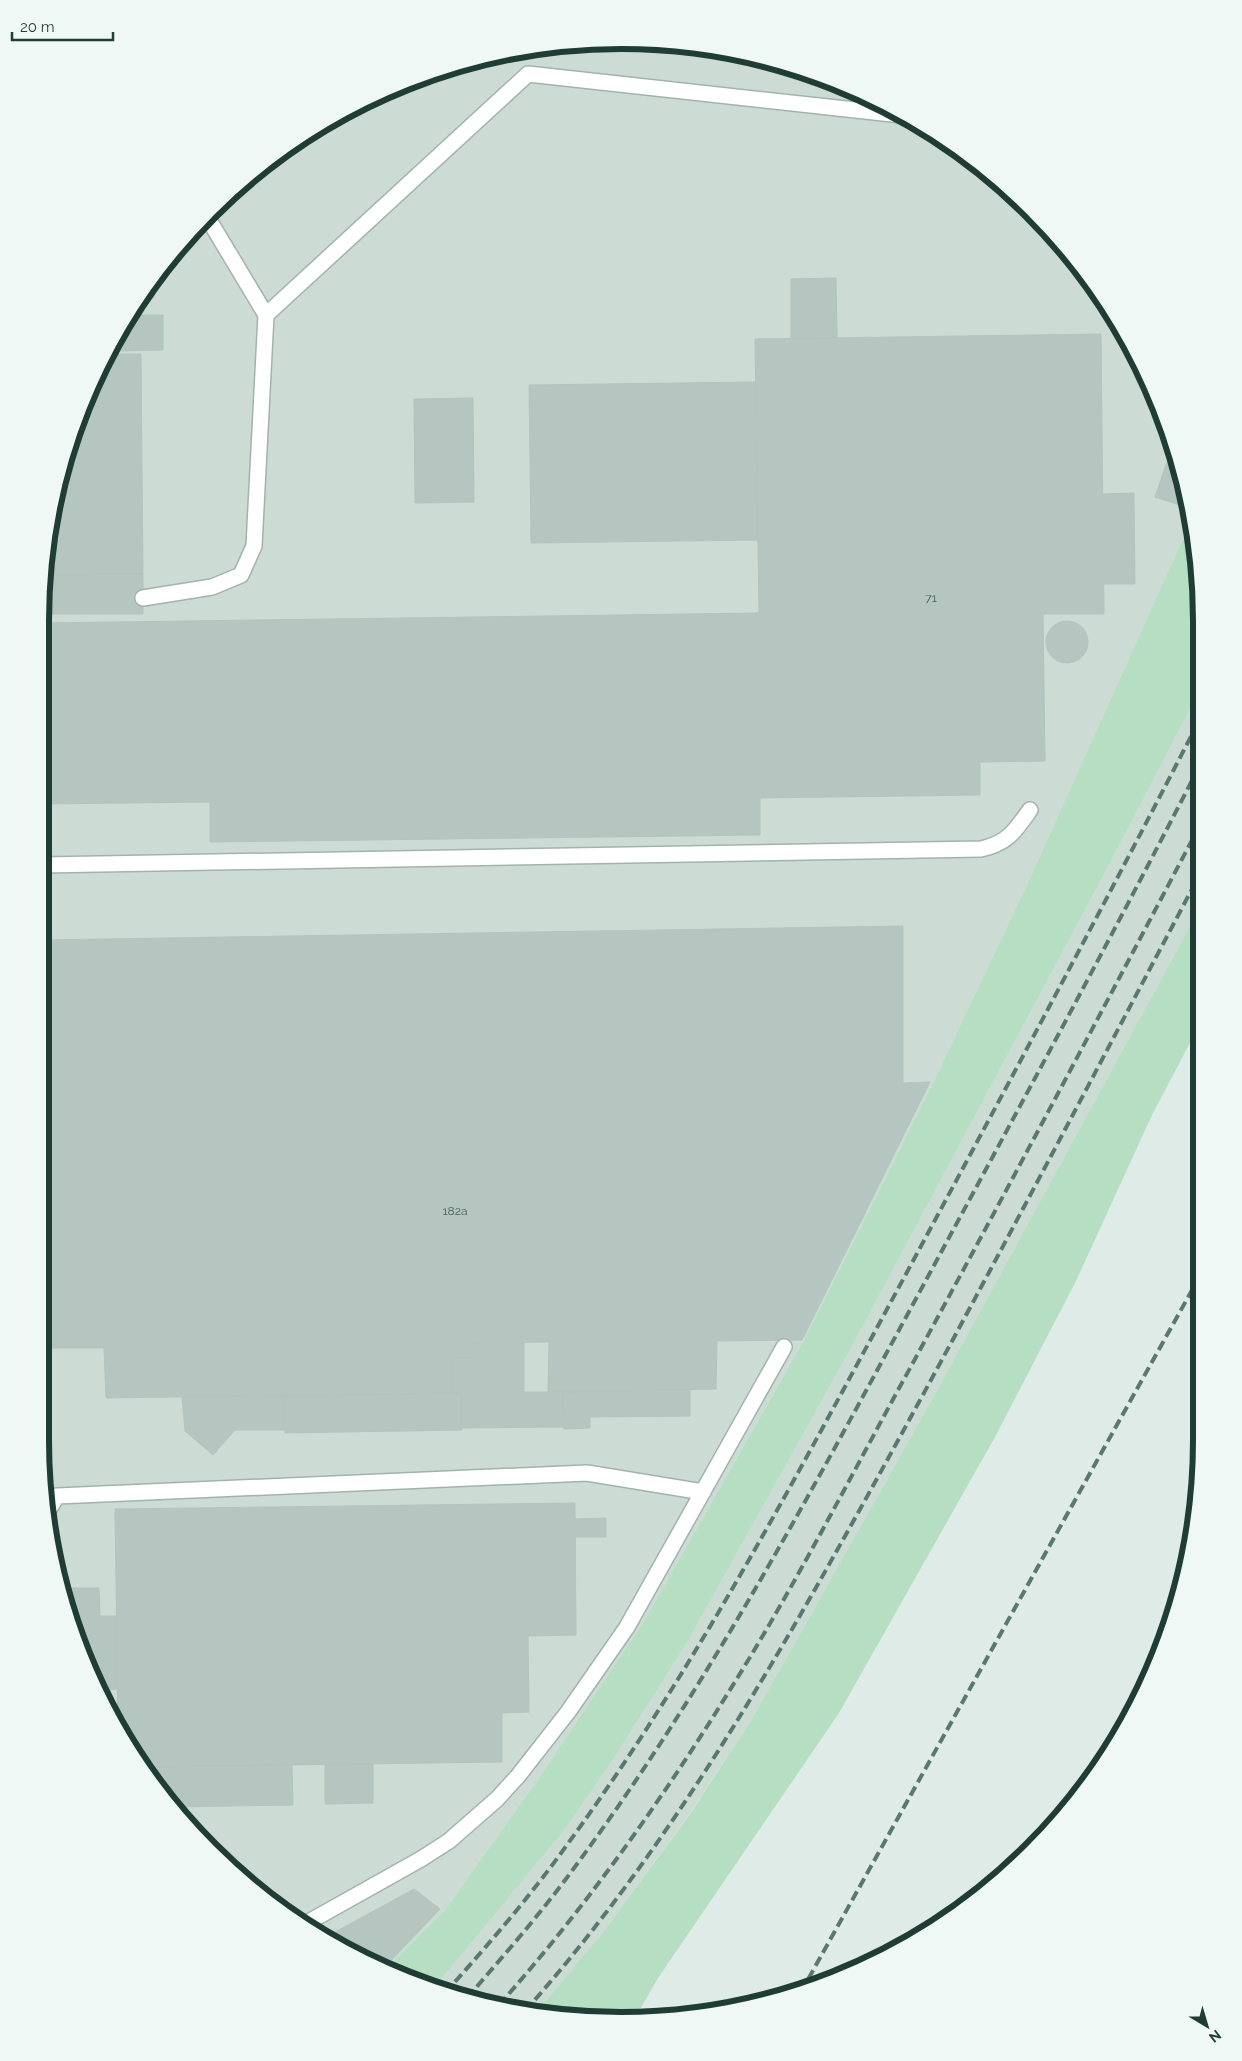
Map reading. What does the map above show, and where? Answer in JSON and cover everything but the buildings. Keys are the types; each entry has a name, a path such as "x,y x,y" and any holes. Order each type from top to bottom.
{"lane":[{"path":"266,315 528,74 884,113"},
{"path":"143,598 212,587 241,574 254,546 266,315 210,222"},
{"path":"49,865 981,849 1002,843 1010,837 1030,810"},
{"path":"311,1921 449,1841 473,1821 518,1776 568,1712 627,1627 784,1347"},
{"path":"53,1503 57,1496 587,1473 703,1492"}],"shaded area":[{"path":"584,50 658,50 696,54 769,68 840,92 874,108 907,125 939,145 969,167 1026,216 1075,273 1097,303 1117,335 1134,368 1150,402 1163,437 1174,473 1186,532 1031,876 932,1085 803,1342 643,1623 537,1781 445,1910 391,1964 335,1936 303,1916 244,1870 216,1845 167,1788 125,1726 92,1659 68,1588 54,1515 49,1440 49,621 54,546 68,473 79,437 92,402 125,335 145,303 191,244 216,216 273,167 335,125 368,108 402,92 473,68 546,54"},
{"path":"1193,703 1193,921 934,1396 752,1719 690,1813 603,1932 541,2006 473,1993 438,1982 567,1827 616,1755 688,1641 850,1350"}],"green space":[{"path":"1186,532 1192,584 1193,703 850,1350 688,1641 616,1755 567,1827 438,1982 391,1964 445,1910 537,1781 643,1623 803,1342 932,1085 1031,876"},
{"path":"1193,921 1193,1037 1152,1115 1076,1281 995,1437 839,1713 658,1978 639,2012 584,2011 541,2006 603,1932 690,1814 752,1719 934,1396"}],"railway":[{"path":"451,1986 507,1922 564,1849 651,1723 691,1658 769,1525 961,1173 1193,732"},
{"path":"472,1993 524,1932 577,1864 623,1799 710,1665 829,1459 1092,972 1193,779"},
{"path":"504,2000 562,1931 620,1854 676,1775 750,1658 812,1550 1193,838"},
{"path":"530,2004 579,1947 629,1881 723,1744 767,1672 850,1528 930,1383 1193,887"},
{"path":"807,1981 1193,1288"}]}
